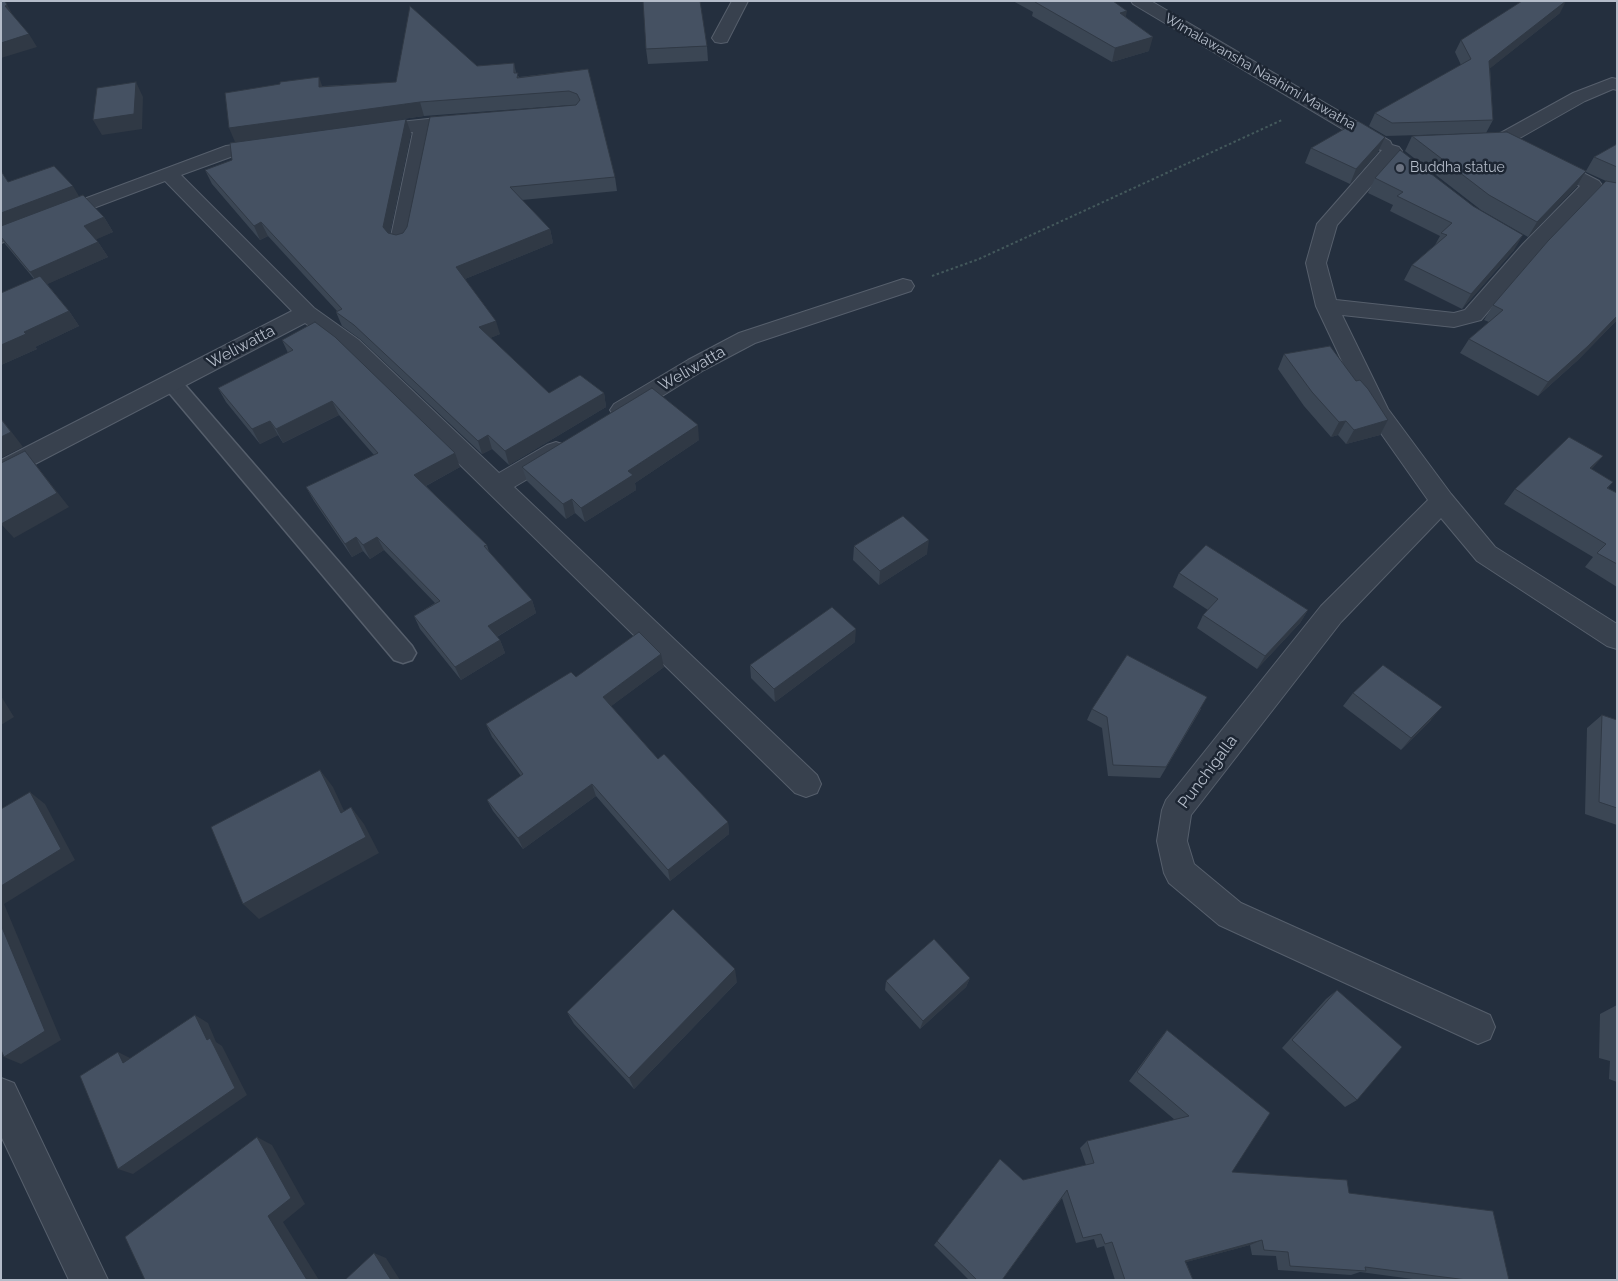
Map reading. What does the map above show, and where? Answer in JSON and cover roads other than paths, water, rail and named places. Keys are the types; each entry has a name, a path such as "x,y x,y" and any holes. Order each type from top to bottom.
{"street":[{"path":"722,38 740,1"},
{"name":"Wimalawansha Naahimi Mawatha","path":"1139,1 1397,150 1327,224 1316,263 1327,306"},
{"path":"1327,306 1454,320 1473,315 1522,244 1600,188 1510,145 1579,98 1612,83 1617,85"},
{"path":"357,133 424,124 483,120"},
{"path":"400,241 424,124"},
{"path":"1,237 233,150 281,144"},
{"path":"168,173 306,313 351,345 806,784"},
{"name":"Weliwatta","path":"605,421 696,365 746,338 903,286"},
{"path":"1327,306 1378,412 1442,501 1486,554 1617,638"},
{"name":"Weliwatta","path":"1,471 306,313"},
{"path":"498,486 572,441"},
{"name":"Punchigalla","path":"1442,501 1331,614 1177,810 1172,841 1180,873 1230,914 1478,1026"},
{"path":"1,1096 90,1280"}],"lane":[{"path":"172,383 403,653"}],"place":[{"name":"Buddha statue","path":"1400,168"}]}
